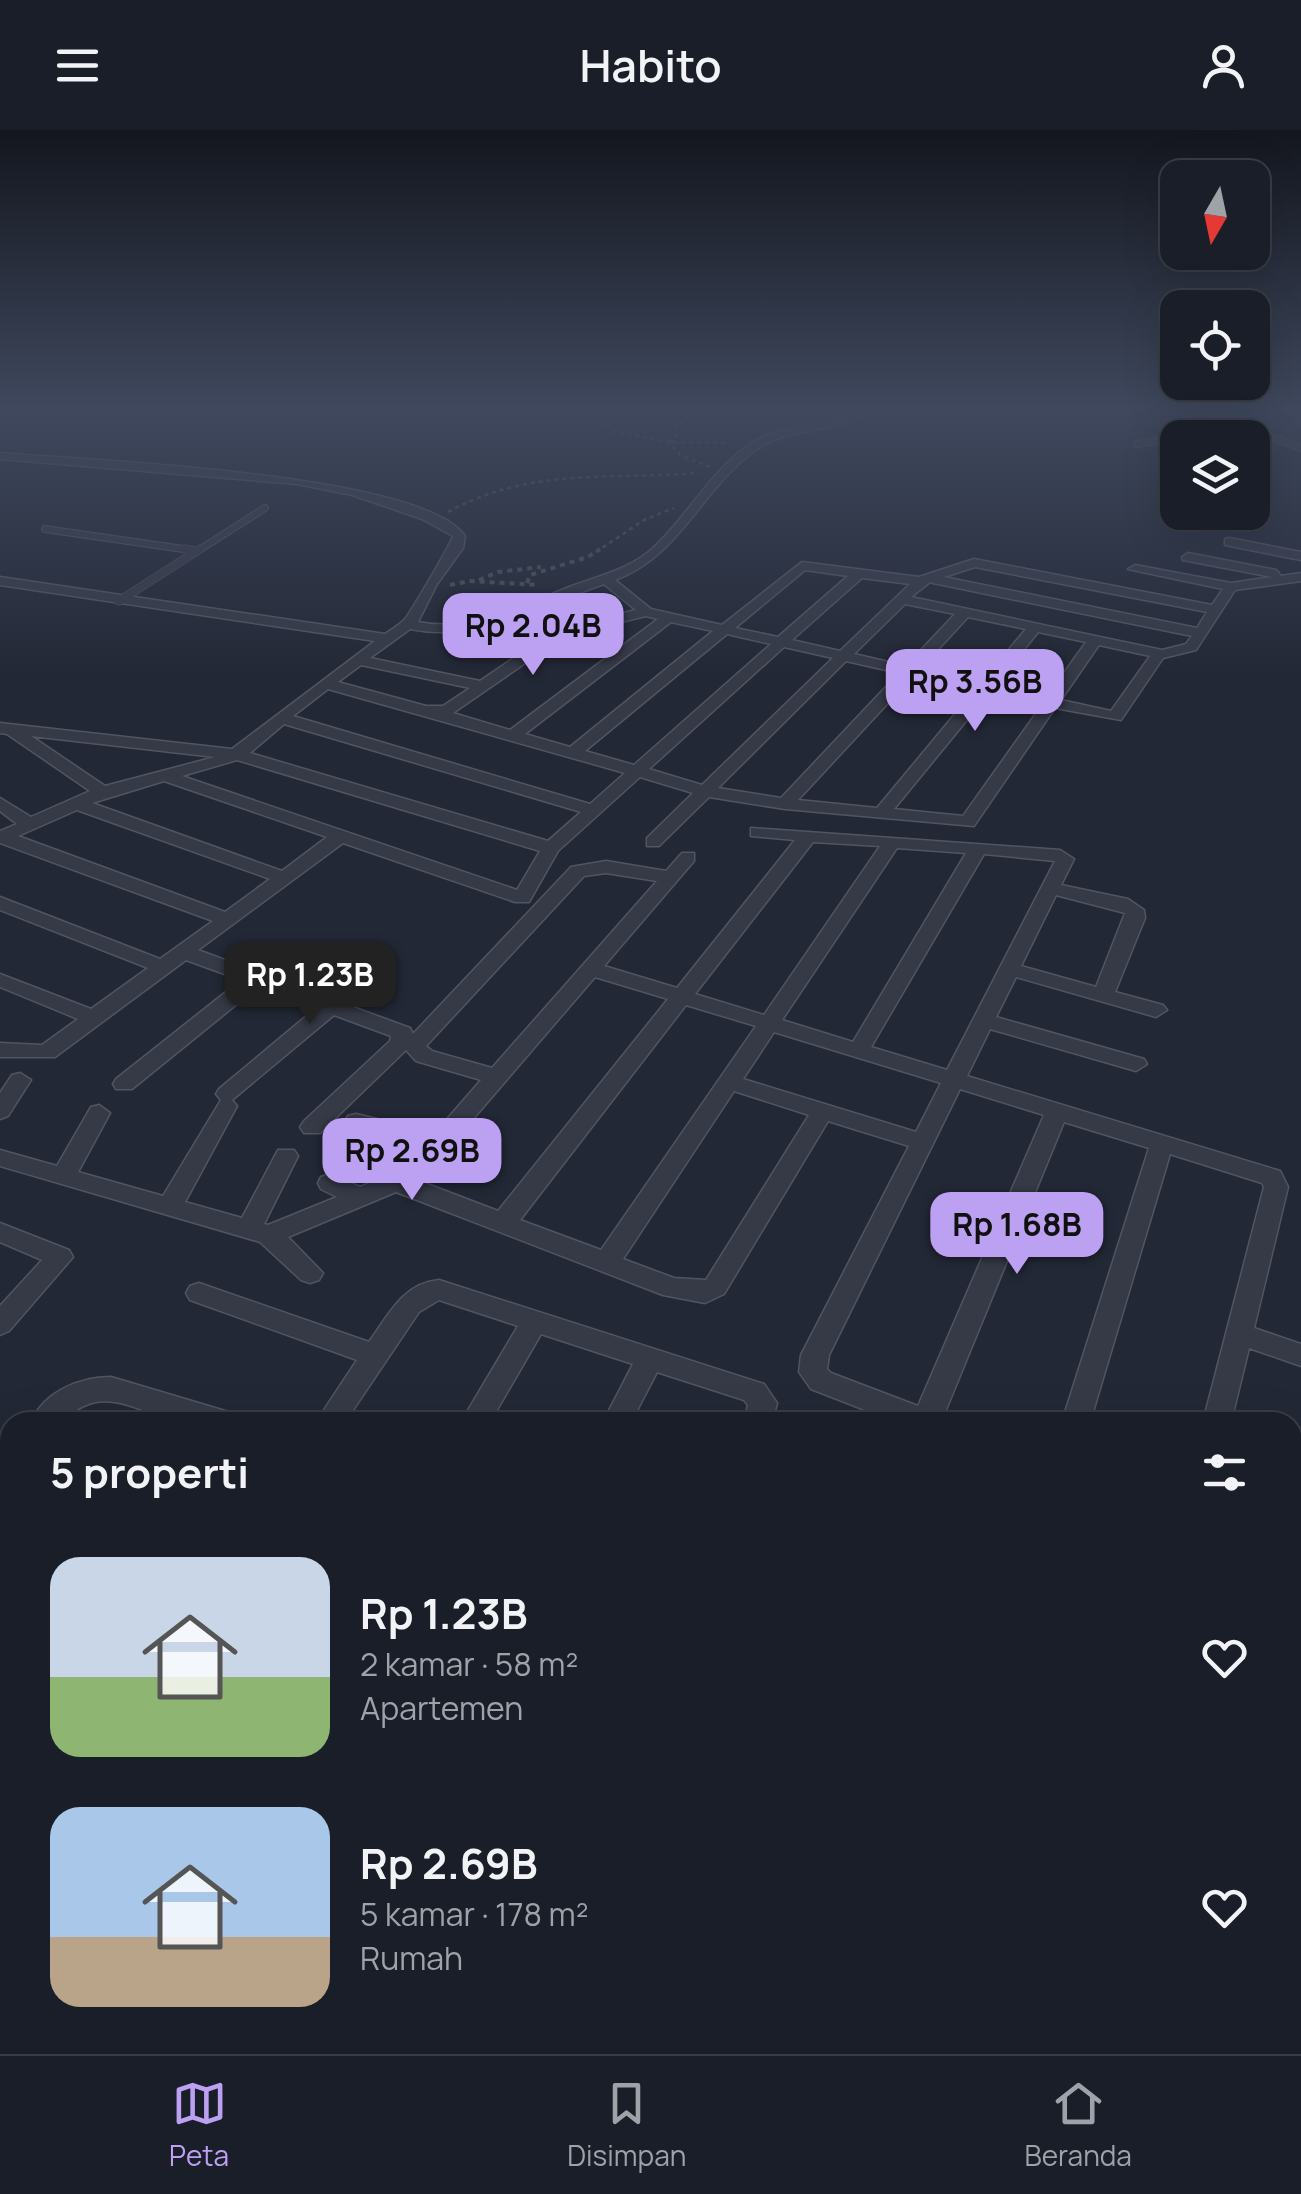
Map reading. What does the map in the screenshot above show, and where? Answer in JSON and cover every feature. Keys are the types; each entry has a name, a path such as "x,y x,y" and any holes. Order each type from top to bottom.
{"street":[{"path":"1,838 102,792 238,754 407,624 457,548 459,536 436,520 369,497"},
{"path":"407,624 468,626 525,612 607,580 656,553 705,497"},
{"path":"1229,542 1301,556"},
{"path":"1188,557 1298,577"},
{"path":"653,842 925,580 974,563 1216,610"},
{"path":"573,753 802,566 925,580 1200,633"},
{"path":"1135,569 1231,587 1298,577"},
{"path":"162,776 522,898 551,848 859,574"},
{"path":"607,580 646,612 1116,717 1162,654"},
{"path":"0,581 384,638"},
{"path":"902,599 1162,654 1191,646 1231,587"},
{"path":"436,713 484,686 561,632 646,612"},
{"path":"785,804 965,612"},
{"path":"513,736 669,618"},
{"path":"882,814 1034,627"},
{"path":"328,684 705,791 785,804 968,822 1095,640"},
{"path":"358,660 484,686"},
{"path":"280,718 592,810"},
{"path":"4,729 238,754 551,848"},
{"path":"4,729 102,792"},
{"path":"0,803 29,824"},
{"path":"75,803 285,878"},
{"path":"757,832 1064,857 1065,861 815,1355 813,1372 821,1381 900,1412"},
{"path":"0,1050 47,1052 341,836"},
{"path":"503,1223 808,836"},
{"path":"1,838 228,920"},
{"path":"606,1263 891,843"},
{"path":"858,1051 977,850"},
{"path":"259,1232 396,1182 440,1142 688,857"},
{"path":"496,1077 424,1056 416,1047 418,1041 578,871 606,868 670,877"},
{"path":"1049,888 1134,910 1135,918 1103,995"},
{"path":"0,903 162,968"},
{"path":"184,952 402,1034 400,1043 312,1127"},
{"path":"591,969 1264,1172 1276,1182 1219,1412"},
{"path":"1008,969 1156,1010"},
{"path":"124,1084 256,979"},
{"path":"0,980 94,1018"},
{"path":"170,1206 226,1100 331,1007"},
{"path":"983,1020 1136,1064"},
{"path":"0,1111 20,1080"},
{"path":"728,1082 922,1142"},
{"path":"396,1182 606,1263 691,1293 705,1293 714,1287 823,1111"},
{"path":"930,1412 1057,1111"},
{"path":"62,1176 99,1113"},
{"path":"356,1122 440,1142"},
{"path":"1079,1412 1162,1143"},
{"path":"259,1232 286,1156"},
{"path":"0,1158 259,1232 310,1273"},
{"path":"330,1183 360,1198"},
{"path":"0,1232 60,1258 0,1324"},
{"path":"337,1412 410,1306 428,1291 458,1294 754,1392 763,1403 761,1412"},
{"path":"199,1294 376,1356"},
{"path":"481,1412 536,1320"},
{"path":"1237,1333 1301,1355"},
{"path":"622,1412 650,1358"},
{"path":"56,1412 79,1390 111,1388 180,1412"}],"lane":[{"path":"119,601 265,508"},
{"path":"45,529 197,551"}],"path":[{"path":"456,506 478,497"},
{"path":"526,583 530,575 588,557 654,515 701,502"},
{"path":"430,588 477,581 514,569 554,566"},
{"path":"477,581 576,589"}]}
